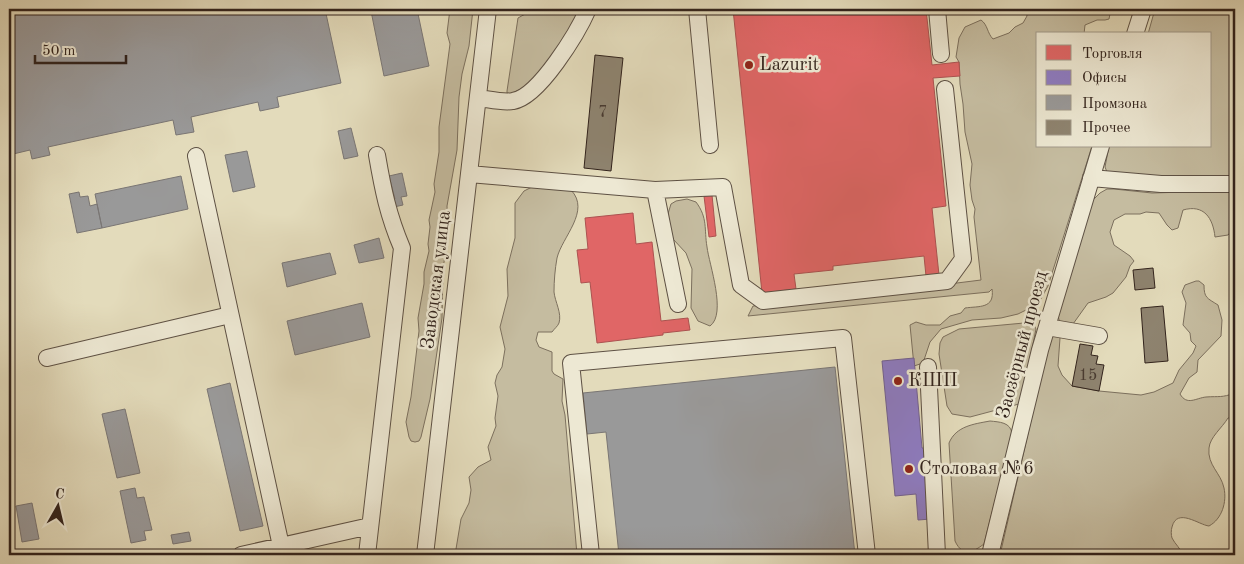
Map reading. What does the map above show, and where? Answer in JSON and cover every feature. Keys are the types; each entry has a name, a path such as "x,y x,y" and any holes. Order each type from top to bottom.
{"street":[{"name":"Заводская улица","path":"425,555 488,9"},
{"path":"478,98 512,102 524,97 534,89 570,44 582,24 588,9"},
{"path":"697,9 710,145"},
{"path":"937,9 941,54"},
{"path":"1137,32 1143,9"},
{"path":"469,174 655,190 723,187 741,285 763,301 947,281 963,259 945,89"},
{"name":"Заозёрный проезд","path":"990,555 1047,327 1100,148"},
{"path":"367,555 402,248 390,219 377,155"},
{"path":"196,156 281,546"},
{"path":"1092,178 1161,184 1235,184"},
{"path":"655,190 678,304"},
{"path":"47,358 230,315"},
{"path":"1047,327 1099,336"},
{"path":"591,555 571,364 843,338 867,555"},
{"path":"928,367 937,555"},
{"path":"241,555 370,526"}],"shaded area":[{"path":"450,9 473,9 469,46 459,97 457,150 447,206 448,235 443,269 442,318 430,399 421,437 419,441 415,442 411,441 409,437 406,422 419,331 418,318 424,284 424,272 429,251 429,220 435,192 434,184 439,152 439,127 450,44 447,33"},
{"path":"534,9 583,9 580,19 532,84 510,94 507,91 518,18"},
{"path":"1026,9 1107,9 1110,14 1109,19 1097,20 1085,25 1084,32 1036,32 1036,148 1091,148 1048,286 1038,304 1018,314 1001,318 972,320 941,329 930,342 923,363 914,366 910,325 916,322 926,325 940,325 950,316 961,313 965,308 988,303 991,300 992,289 989,292 748,316 753,306 944,288 949,284 981,280 974,217 975,209 970,185 972,164 965,132 959,62 956,57 959,38 965,27 981,20 993,39 1009,33 1023,23 1027,16"},
{"path":"1155,9 1235,9 1235,179 1163,180 1107,172 1105,167 1109,148 1212,148 1212,32 1149,32"},
{"path":"532,187 571,190 576,198 578,207 577,215 556,262 554,292 559,311 559,323 552,332 538,332 536,340 539,347 552,352 552,371 563,379 562,401 565,415 577,555 455,555 461,519 469,503 471,490 469,477 478,467 491,460 488,447 496,426 495,418 498,396 495,383 502,367 505,349 500,327 508,296 507,269 515,238 515,203 524,191"},
{"path":"1107,189 1152,193 1219,191 1235,193 1235,227 1228,235 1215,237 1210,219 1206,214 1197,209 1183,210 1178,228 1172,230 1159,213 1125,214 1114,220 1110,232 1114,245 1134,261 1126,277 1113,293 1088,303 1073,324 1060,323 1058,316 1090,203"},
{"path":"687,199 696,202 704,219 717,300 715,320 710,326 698,321 691,308 692,269 686,253 673,239 667,217 671,204"},
{"path":"1196,281 1204,285 1207,297 1218,305 1222,320 1221,336 1198,360 1197,372 1189,378 1180,394 1186,400 1192,400 1235,393 1235,417 1228,418 1214,436 1209,448 1210,459 1225,493 1220,515 1209,526 1183,518 1178,518 1175,521 1171,532 1172,537 1183,555 1000,555 1047,351 1052,337 1058,335 1060,338 1058,366 1062,375 1072,386 1141,395 1154,392 1173,383 1179,370 1193,353 1196,346 1191,341 1190,333 1183,325 1186,303 1182,292 1185,285"},
{"path":"1024,323 1034,325 1036,329 1022,399 1019,404 970,417 952,414 947,406 939,354 940,343 943,337 959,329"},
{"path":"990,421 1001,422 1007,425 1012,434 984,544 972,551 965,552 961,550 955,541 949,443 952,437 961,429"}],"building: Торговля":[{"path":"733,9 926,9 932,65 959,62 960,76 933,78 946,206 932,208 939,275 926,276 924,256 833,266 833,270 794,274 796,289 762,293"},
{"path":"712,195 716,236 709,237 704,196"},
{"path":"633,213 636,244 652,242 661,321 688,318 690,330 597,343 590,282 581,283 577,250 588,249 585,218"}],"building: Офисы":[{"path":"914,358 922,448 929,448 931,519 918,520 916,494 895,496 882,361"}],"building: Промзона":[{"path":"9,9 325,9 341,83 277,97 279,107 260,111 258,102 191,117 194,132 176,135 173,120 48,147 50,155 32,159 30,150 9,155"},
{"path":"381,9 417,9 429,66 384,76 371,11"},
{"path":"351,128 358,156 344,159 338,131"},
{"path":"247,151 255,187 233,192 225,155"},
{"path":"402,173 407,196 401,197 403,205 394,207 392,199 395,199 389,176"},
{"path":"181,176 188,209 102,228 95,194"},
{"path":"79,192 80,197 88,196 90,206 97,204 102,228 77,233 69,194"},
{"path":"379,238 384,258 359,263 354,245"},
{"path":"330,253 336,274 287,287 282,263"},
{"path":"362,303 370,337 295,355 287,321"},
{"path":"835,367 855,555 619,555 606,432 587,434 583,393"},
{"path":"230,383 263,526 240,531 207,389"},
{"path":"125,409 140,473 117,478 102,414"},
{"path":"135,488 137,498 144,497 152,530 144,531 146,540 131,543 120,491"},
{"path":"32,503 39,539 22,542 16,506"},
{"path":"189,532 191,541 173,544 171,535"}],"building: Прочее":[{"path":"595,55 623,58 611,171 584,168"},
{"path":"1153,268 1155,288 1135,290 1133,270"},
{"path":"1163,306 1168,361 1145,363 1141,308"},
{"path":"1080,344 1093,346 1091,355 1098,356 1096,364 1104,365 1099,391 1072,386"}],"place":[{"name":"Lazurit","path":"749,65"},
{"name":"КШП","path":"898,381"},
{"name":"Столовая №6","path":"909,469"}]}
